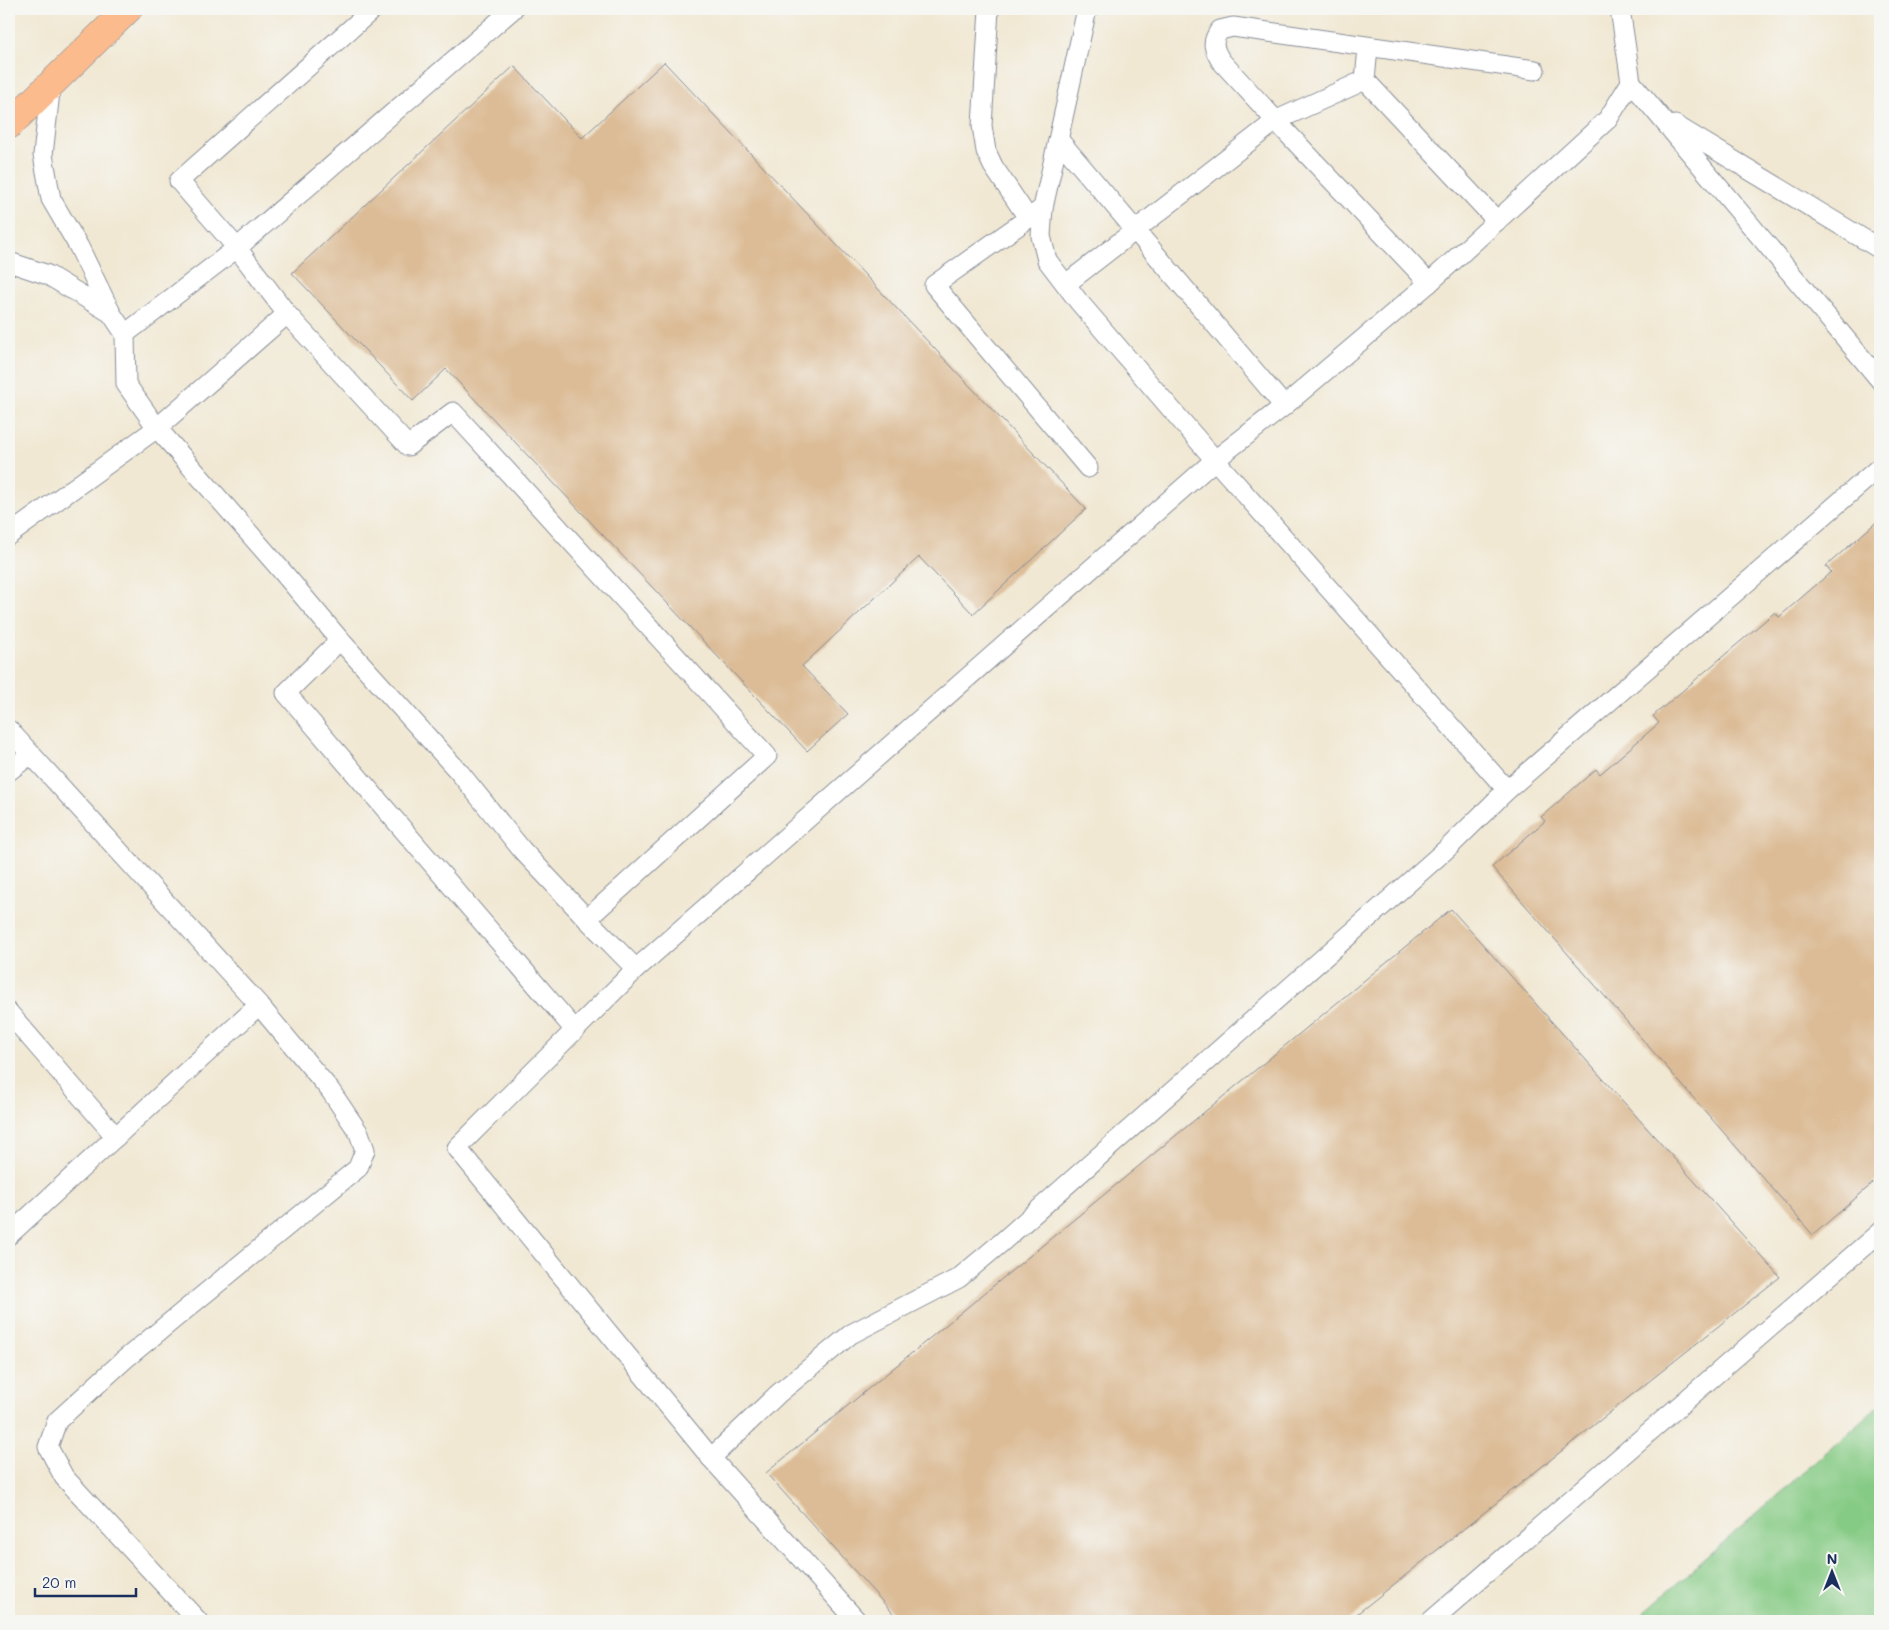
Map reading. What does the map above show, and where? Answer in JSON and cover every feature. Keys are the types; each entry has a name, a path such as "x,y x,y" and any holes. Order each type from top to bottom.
{"highway":[{"path":"9,125 128,9"}],"lane":[{"path":"373,9 179,181 237,248 287,314 408,446 453,412 767,756 586,920"},
{"path":"125,334 237,248 512,9"},
{"path":"989,9 982,126 986,151 993,166 1036,213"},
{"path":"1087,9 1059,140 1036,213 1047,260 1216,460 1507,790"},
{"path":"1620,9 1631,82 1880,380"},
{"path":"1429,283 1290,137 1221,60 1213,49 1213,39 1220,30 1233,27 1368,48 1535,70"},
{"path":"1368,48 1365,80 1497,221"},
{"path":"1066,284 1276,120 1365,80"},
{"path":"856,1621 711,1458 457,1148 636,968 1216,460 1284,406 1429,283 1608,119 1631,82"},
{"path":"51,83 43,155 51,199 79,247 111,313 125,334 126,384 157,428 340,640 460,773 522,850 586,920 636,968"},
{"path":"1661,116 1880,249"},
{"path":"1059,140 1284,406"},
{"path":"1036,213 934,285 1088,468"},
{"path":"9,262 48,275 111,313"},
{"path":"9,533 157,428 287,314"},
{"path":"711,1458 779,1393 851,1334 959,1278 1002,1242 1443,853 1507,790 1880,467"},
{"path":"340,640 286,693 574,1030"},
{"path":"9,730 259,1005 330,1090 359,1133 365,1150 358,1168 124,1360 57,1421 48,1447 64,1477 198,1621"},
{"path":"9,771 31,754"},
{"path":"9,1235 259,1005"},
{"path":"9,1013 116,1137"},
{"path":"1431,1621 1880,1232"}],"green space":[{"path":"1880,1405 1880,1621 1634,1621"}],"building":[{"path":"664,62 1086,509 973,614 919,557 802,666 848,714 807,751 446,369 413,401 292,273 514,66 582,138"},
{"path":"1880,519 1880,1177 1813,1235 1492,867 1545,821 1541,817 1596,769 1600,774 1659,723 1653,716 1775,612 1779,617 1831,572 1826,566"},
{"path":"1451,909 1780,1277 1348,1621 900,1621 766,1473"}]}
